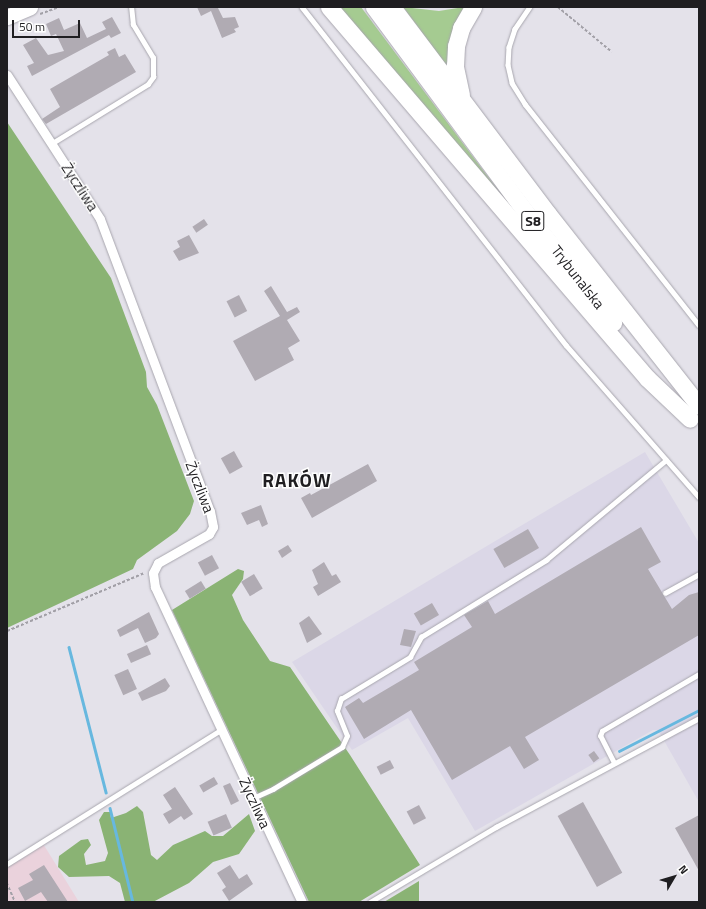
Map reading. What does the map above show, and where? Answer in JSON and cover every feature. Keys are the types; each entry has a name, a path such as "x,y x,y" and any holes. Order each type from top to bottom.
{"highway":[{"path":"329,7 647,378 696,418"},
{"name":"Trybunalska","path":"374,7 534,223 696,418"},
{"name":"S8","path":"392,7 464,102"},
{"path":"464,102 456,72 455,53 461,28 473,7"},
{"name":"Trybunalska","path":"464,102 696,418"}],"main road":[{"path":"7,17 30,7"}],"street":[{"name":"Życzliwa","path":"7,75 51,144 89,198 106,232 213,522 209,534 162,559 153,573 155,587 302,902"}],"lane":[{"path":"51,144 148,84 153,76 153,58 133,25 131,7"},
{"path":"302,7 566,345 699,498"},
{"path":"530,7 515,29 509,47 508,65 512,83 525,104 699,325"},
{"path":"253,798 273,789 342,747 347,736 337,711 341,699 410,657 421,637 546,560 666,460"},
{"path":"665,593 699,574"},
{"path":"614,763 600,736 602,731 699,674"},
{"path":"370,902 496,827 699,718"},
{"path":"7,864 221,730"}],"path":[{"path":"558,7 612,52"},
{"path":"7,631 109,587 148,572 153,573"},
{"path":"7,883 15,902"}],"shaded area":[{"path":"645,452 699,543 699,802 658,730 653,730 475,831 408,718 352,750 292,662"},
{"path":"42,842 79,902 7,902 7,865"}],"green space":[{"path":"335,7 361,7 530,233"},
{"path":"403,7 439,11 464,7 449,69"},
{"path":"7,122 111,278 146,372 147,387 157,405 194,501 190,514 177,531 137,560 133,569 7,628"},
{"path":"238,569 244,571 243,579 232,595 243,620 270,661 290,667 350,755 420,865 359,902 309,902 172,610"},
{"path":"137,806 143,812 151,855 157,860 173,845 205,831 212,836 223,836 249,814 255,831 239,854 213,862 189,883 153,902 125,902 120,883 109,876 69,877 58,867 59,856 81,840 88,839 91,845 84,854 86,865 105,861 108,853 99,820 104,812 110,812 111,818 126,813"},
{"path":"419,881 419,902 384,902"}],"building":[{"path":"197,7 220,7 218,8 223,18 235,17 239,27 234,29 236,32 222,38 211,11 201,16"},
{"path":"112,17 121,33 111,38 109,35 32,76 27,66 34,63 23,45 36,38 48,55 64,51 56,34 51,36 46,24 59,18 64,30 80,23 87,38 106,29 102,22"},
{"path":"115,48 119,57 125,54 136,72 46,124 42,119 60,107 50,89 109,55 107,52"},
{"path":"204,219 208,225 196,233 192,227"},
{"path":"189,235 199,253 179,261 173,251 180,247 177,241"},
{"path":"271,286 287,312 297,307 300,312 287,320 300,341 288,348 294,360 255,381 233,341 280,316 264,291"},
{"path":"239,295 247,311 235,317 227,301"},
{"path":"234,451 243,467 230,474 221,458"},
{"path":"368,464 377,481 312,518 301,498 310,493 311,495"},
{"path":"261,505 268,524 262,527 259,520 247,525 241,513"},
{"path":"641,527 661,562 648,569 672,609 689,595 699,592 699,635 525,737 539,760 524,769 510,746 452,780 411,710 364,739 345,707 359,698 363,703 419,670 414,662 472,627 464,615 488,601 495,614"},
{"path":"528,529 539,548 504,568 493,549"},
{"path":"288,545 292,551 282,558 278,551"},
{"path":"212,555 219,568 205,576 198,563"},
{"path":"324,562 332,576 336,574 341,582 318,596 313,587 318,584 312,570"},
{"path":"254,574 263,589 250,596 241,582"},
{"path":"201,581 206,589 190,599 185,591"},
{"path":"432,603 439,615 421,626 414,614"},
{"path":"149,612 159,634 156,638 145,643 138,628 120,637 117,630"},
{"path":"309,616 322,634 307,643 299,623"},
{"path":"404,629 416,631 411,647 400,645"},
{"path":"147,645 151,654 131,663 127,654"},
{"path":"128,669 137,689 123,695 114,675"},
{"path":"165,678 170,686 166,691 142,701 138,693"},
{"path":"594,751 599,758 594,762 588,755"},
{"path":"390,760 394,768 381,775 377,767"},
{"path":"214,777 218,784 203,792 199,785"},
{"path":"230,783 239,801 231,805 223,786"},
{"path":"175,787 193,814 184,820 181,816 169,824 163,814 172,809 163,795"},
{"path":"583,802 622,873 597,887 558,816"},
{"path":"419,805 426,818 414,825 407,812"},
{"path":"226,814 232,828 213,836 208,822"},
{"path":"699,815 699,871 675,828"},
{"path":"44,865 68,902 48,902 41,892 25,901 18,888 33,880 29,874"},
{"path":"230,865 239,879 247,874 253,884 229,901 222,890 226,887 217,873"}],"waterway":[{"path":"69,647 106,792"},
{"path":"619,751 699,710"},
{"path":"110,808 133,902"}],"district":[{"name":"RAKÓW","path":"297,480"}]}
